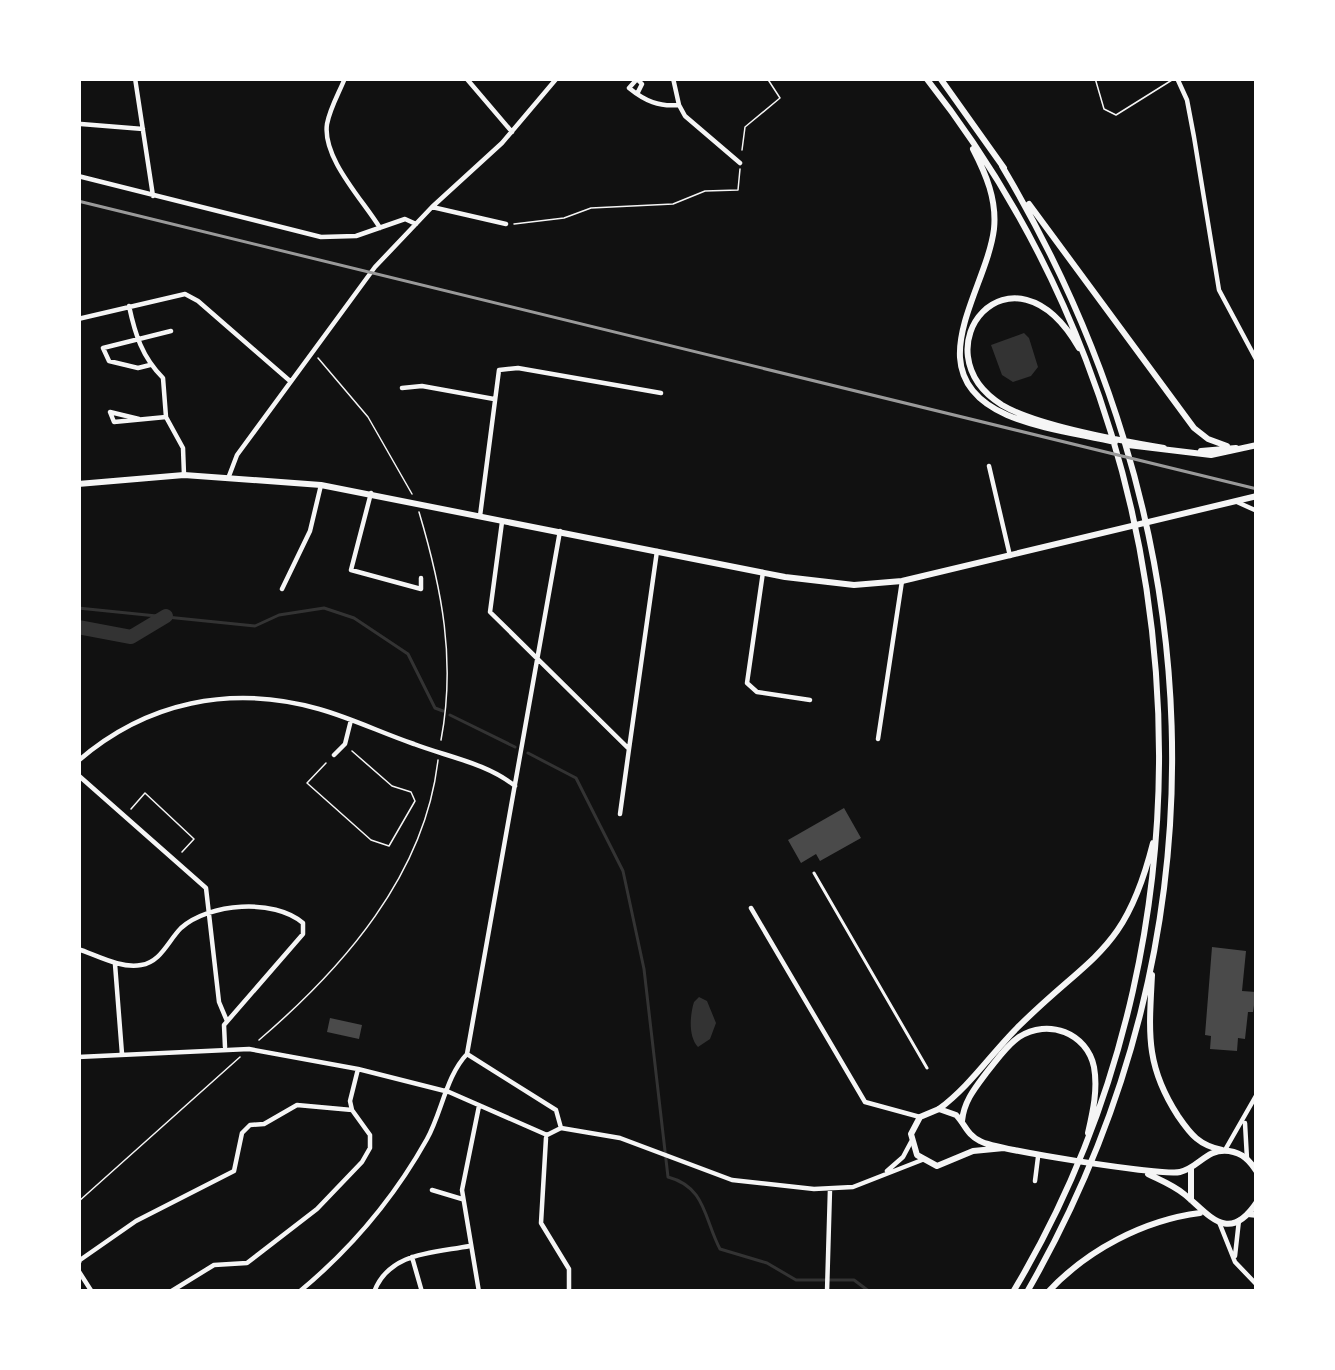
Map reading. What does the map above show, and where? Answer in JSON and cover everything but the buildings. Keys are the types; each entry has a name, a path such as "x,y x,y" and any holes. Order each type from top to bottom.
{"main road":[{"path":"926,78 958,120 1030,237 1091,369 1133,506 1159,690 1158,825 1130,1005 1084,1153 1013,1292"},
{"path":"940,78 1194,428 1214,442 1237,448"},
{"path":"958,120 986,176 995,215 991,245 959,340 961,366 974,389 993,407 1015,418 1155,452 1210,455 1254,446"},
{"path":"1002,166 1076,304 1124,432 1151,541 1165,630 1172,731 1167,847 1153,951 1149,1040 1155,1076 1194,1138 1247,1159 1257,1172"},
{"path":"1091,369 1060,318 1036,301 1010,298 996,303 979,314 970,332 967,356 976,380 1017,412 1167,449 1254,446"},
{"path":"78,484 184,475 321,485 835,584 902,581 1257,498"},
{"path":"1004,1148 973,1151 946,1166 922,1160 911,1142 913,1127 968,1084 1016,1030 1112,941 1138,895 1158,825"},
{"path":"1027,1292 1096,1151 1122,1075 1153,951"},
{"path":"1084,1153 1094,1100 1093,1063 1082,1043 1057,1029 1030,1031 1010,1045 963,1107 967,1132 989,1145 1144,1173 1176,1173 1191,1168 1205,1155 1224,1150"},
{"path":"939,1109 962,1121"},
{"path":"960,1157 967,1132"},
{"path":"1191,1168 1191,1200"},
{"path":"1144,1173 1219,1222 1253,1215 1257,1202"},
{"path":"1048,1292 1072,1269 1112,1243 1174,1218 1200,1213"}],"street":[{"path":"136,78 153,196"},
{"path":"345,78 330,112 327,137 332,153 380,228"},
{"path":"466,78 512,132"},
{"path":"230,476 237,455 375,267 512,132 557,78"},
{"path":"673,78 685,116 740,163"},
{"path":"1176,78 1187,100 1219,290 1257,361"},
{"path":"637,94 680,106"},
{"path":"81,124 143,129"},
{"path":"78,176 321,237 348,237 405,218 416,224"},
{"path":"432,207 506,224"},
{"path":"78,319 184,294 290,381"},
{"path":"129,306 136,338 163,378 166,417 183,448 184,475"},
{"path":"150,365 138,368 106,358 105,344 171,331"},
{"path":"479,516 497,373 507,367 661,393"},
{"path":"402,388 422,386 494,399"},
{"path":"139,419 166,417"},
{"path":"989,466 1010,556"},
{"path":"282,589 310,530 321,485"},
{"path":"371,494 351,569 421,589 421,578"},
{"path":"1237,502 1257,511"},
{"path":"503,520 490,612 629,749"},
{"path":"299,1292 338,1259 374,1217 427,1138 455,1070 467,1054 560,531"},
{"path":"620,814 657,551"},
{"path":"763,572 746,682 757,692 810,700"},
{"path":"878,739 902,581"},
{"path":"78,761 131,723 159,711 211,699 272,699 351,720 495,772 515,786"},
{"path":"334,755 344,744 351,720"},
{"path":"495,772 518,772"},
{"path":"78,775 206,888 219,1002 227,1021 225,1047"},
{"path":"814,872 927,1068"},
{"path":"78,949 137,966 153,961 184,926 209,914 239,906 293,914 303,923 303,934 227,1021"},
{"path":"751,908 865,1102 920,1117"},
{"path":"115,962 122,1054"},
{"path":"78,1057 249,1048 449,1092 547,1135 561,1128 655,1148 732,1180 830,1190 853,1187 922,1160"},
{"path":"467,1054 556,1110 561,1128"},
{"path":"170,1292 214,1265 247,1263 317,1209 362,1162 370,1136 350,1100 358,1069"},
{"path":"1224,1150 1257,1094"},
{"path":"92,1292 78,1268 136,1221 234,1171 242,1133 250,1125 264,1124 297,1105 352,1111"},
{"path":"479,1106 462,1199 479,1292"},
{"path":"901,1114 913,1127"},
{"path":"1246,1119 1247,1159"},
{"path":"547,1135 542,1222 569,1269 568,1292"},
{"path":"883,1174 903,1157 911,1142"},
{"path":"1035,1181 1039,1153"},
{"path":"432,1190 462,1199"},
{"path":"827,1288 830,1190"},
{"path":"1235,1262 1238,1220"},
{"path":"1219,1222 1235,1262 1257,1285"},
{"path":"374,1292 386,1269 412,1257 470,1246"},
{"path":"412,1257 422,1292"}],"lane":[{"path":"1095,78 1104,109 1116,115 1176,78"}],"path":[{"path":"506,224 564,218 591,208 662,205 705,191 738,190 745,127 780,98 767,78"},
{"path":"78,1202 335,969 407,861 436,776 446,714 447,643 438,577 417,504 368,417 311,351"},
{"path":"334,755 308,783 371,840 389,846 415,801 411,792 392,786 344,744"},
{"path":"124,816 145,793 194,839 175,860"}],"shaded area":[{"path":"1024,333 1038,367 1031,376 1013,382 1002,375 991,345"},
{"path":"699,997 707,1001 716,1023 710,1039 698,1047 691,1019"}],"waterway":[{"path":"78,608 255,626 279,615 324,608 354,618 408,654 435,708 443,711"},
{"path":"78,627 131,637 166,616"},
{"path":"450,715 515,747"},
{"path":"528,753 576,778 623,871 644,969 668,1177 697,1196 720,1249 767,1263 796,1280 854,1280 870,1292"}],"railway":[{"path":"78,201 1257,489"}]}
